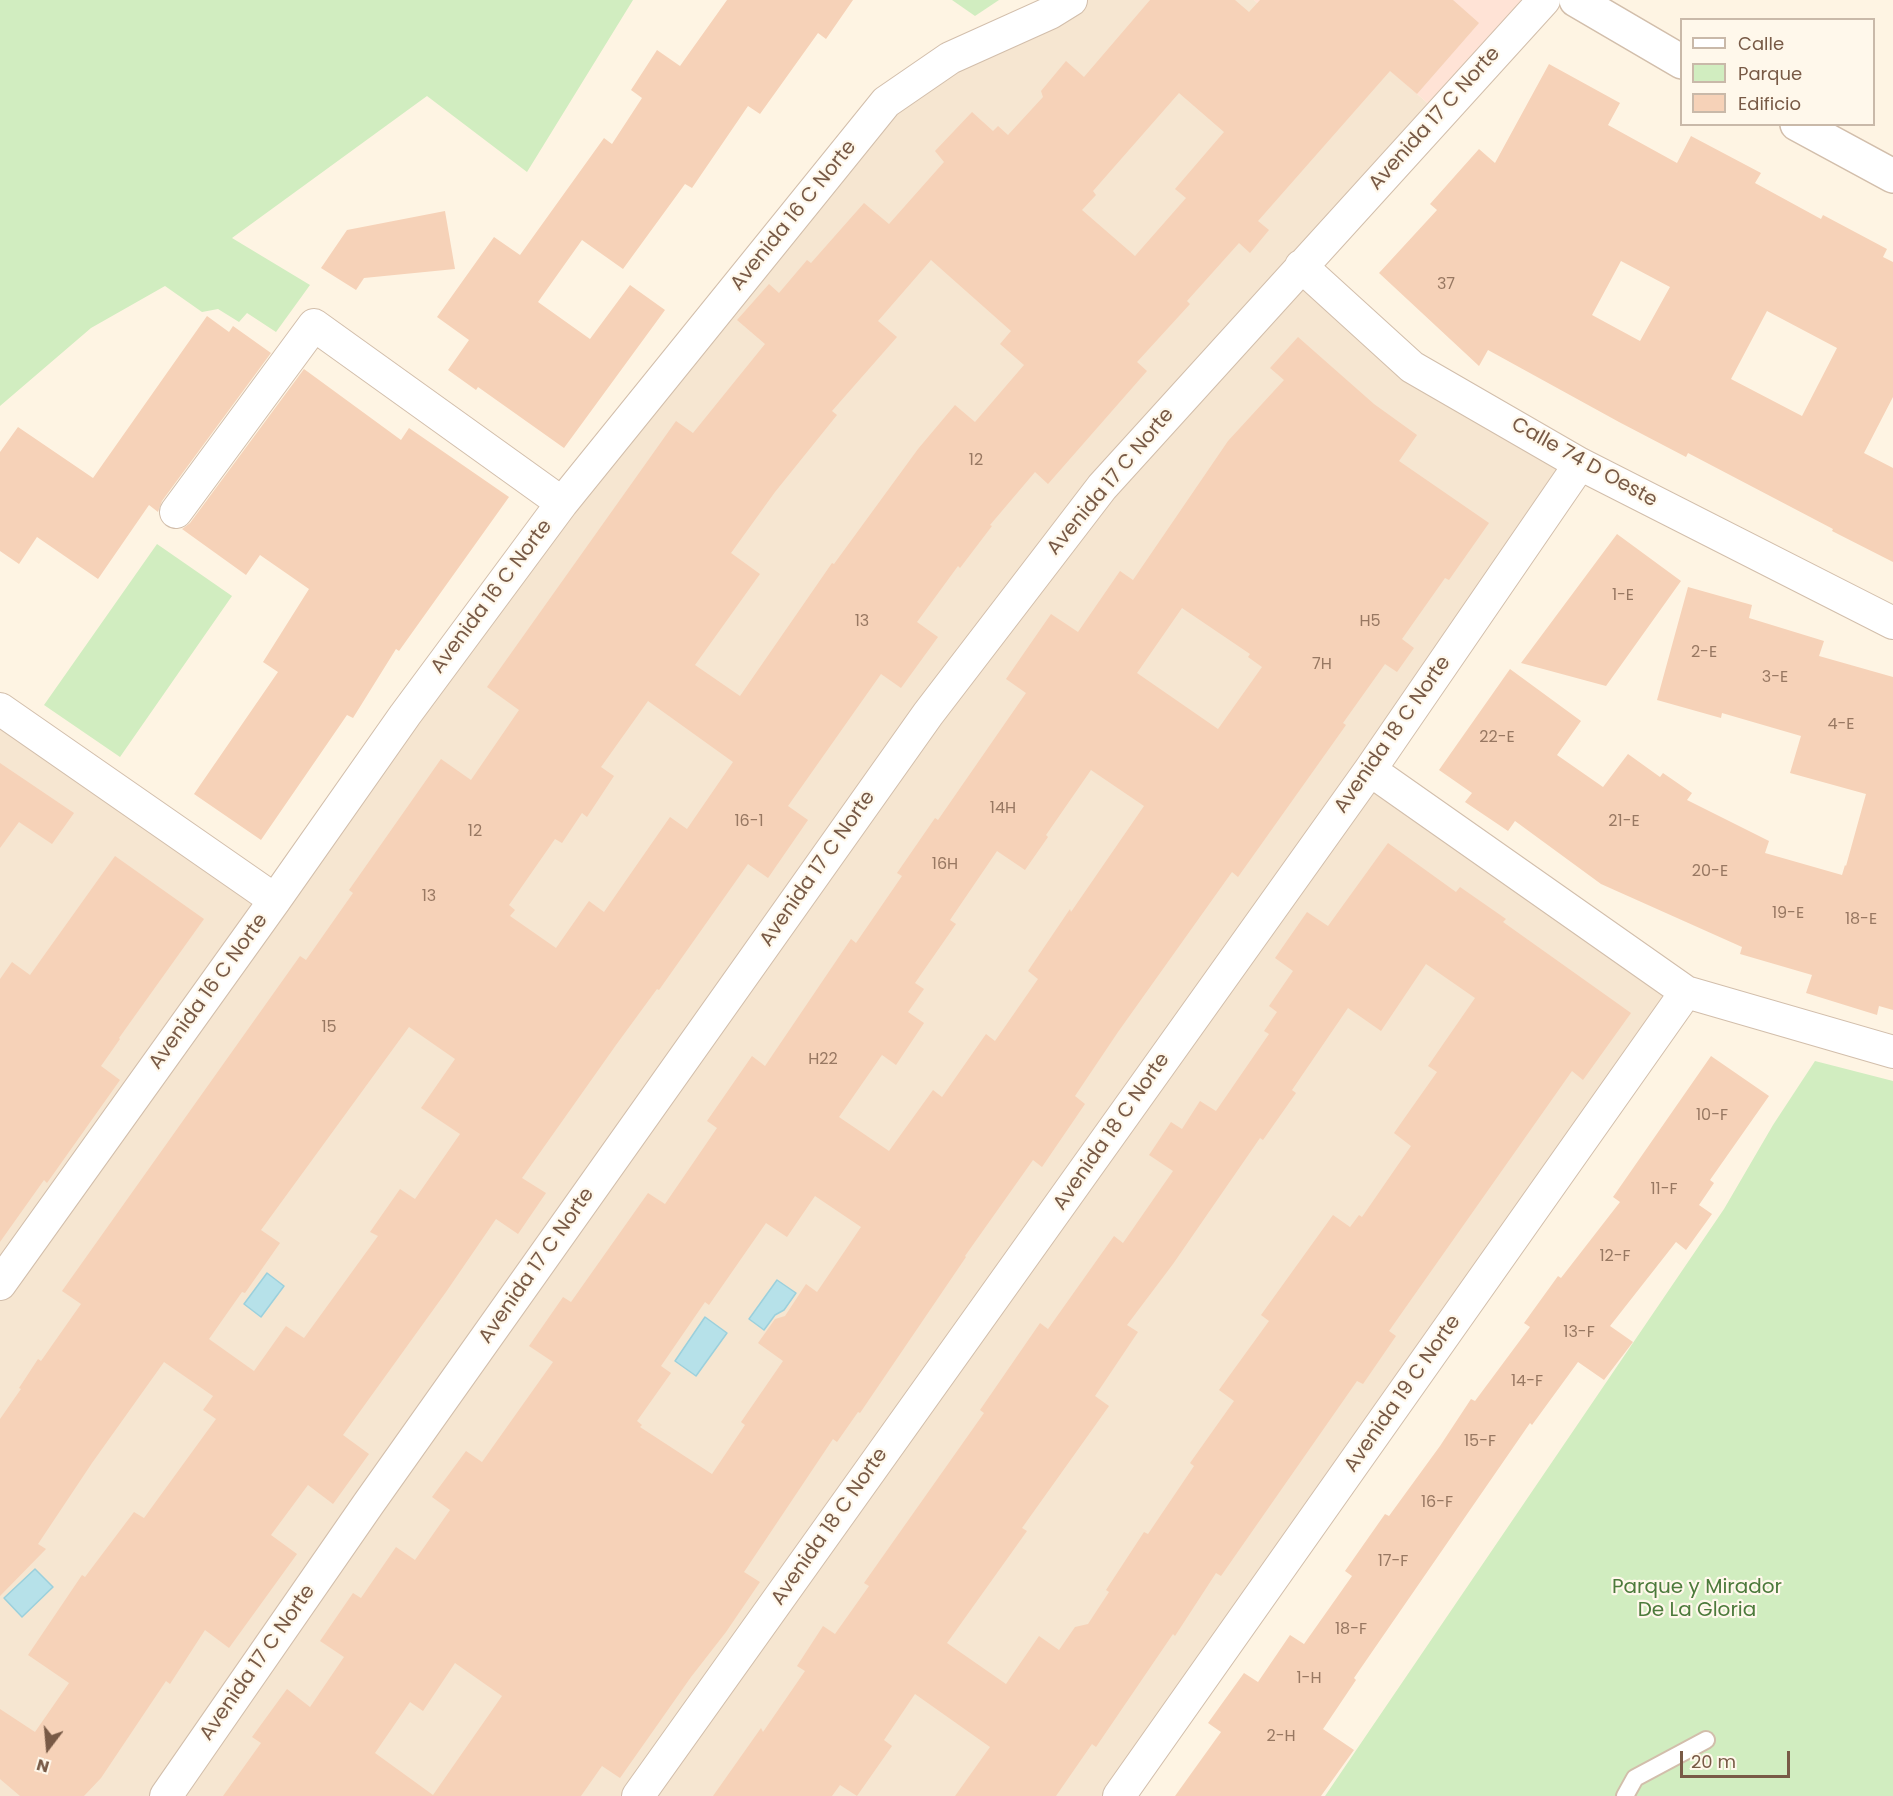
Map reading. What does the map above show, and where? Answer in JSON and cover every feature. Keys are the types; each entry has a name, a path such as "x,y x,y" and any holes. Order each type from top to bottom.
{"street":[{"name":"Avenida 16 C Norte","path":"0,1284 405,715 562,502 886,102 951,58 1050,13 1071,0"},
{"name":"Avenida 17 C Norte","path":"166,1796 369,1503 928,714 1102,487 1544,0"},
{"path":"1576,0 1680,61"},
{"path":"1801,126 1893,176"},
{"name":"Calle 74 D Oeste","path":"1301,266 1412,367 1581,464 1893,623"},
{"path":"176,512 314,326 562,502"},
{"name":"Avenida 18 C Norte","path":"638,1796 1370,770 1581,464"},
{"path":"0,709 275,900"},
{"path":"1370,770 1686,992 1893,1052"},
{"name":"Avenida 19 C Norte","path":"1119,1796 1686,992"}],"lane":[{"path":"1625,1796 1635,1778 1706,1740"}],"shaded area":[{"path":"1071,0 1254,0 1270,14 1337,24 1440,114 1301,266 1412,367 1580,464 1370,770 1686,992 1119,1796 0,1796 0,709 275,900 886,102"},
{"path":"1254,0 1544,0 1440,114 1337,24 1270,14"}],"green space":[{"path":"0,0 633,0 527,172 427,96 232,238 310,285 276,332 247,313 239,322 218,309 202,312 165,286 91,328 0,406"},
{"path":"952,0 999,0 975,16"},
{"path":"157,544 232,596 120,757 44,705"},
{"name":"Parque y Mirador De La Gloria","path":"1815,1061 1893,1081 1893,1796 1325,1796 1724,1209 1773,1125"}],"water":[{"path":"267,1273 284,1286 261,1317 244,1304"},
{"path":"777,1280 796,1293 784,1310 775,1315 764,1330 749,1319"},
{"path":"705,1317 727,1333 696,1376 675,1361"},
{"path":"35,1569 53,1587 22,1617 4,1598"}],"building":[{"path":"727,0 853,0 826,39 818,33 760,114 748,106 692,188 685,184 623,269 582,240 538,302 590,339 630,285 665,310 564,448 478,387 476,390 448,370 469,340 437,317 494,237 520,255 604,138 612,144 642,98 631,90 657,50 680,66"},
{"path":"1150,0 1235,0 1249,12 1260,0 1453,0 1479,23 1417,94 1390,71 1258,221 1269,230 1250,253 1239,243 1187,301 1190,304 1137,362 1147,371 1048,484 1035,472 990,525 992,526 960,568 958,566 917,622 938,637 901,688 881,674 788,806 808,820 768,878 748,864 522,1178 546,1193 518,1234 496,1219 343,1435 369,1454 333,1504 308,1485 271,1535 297,1554 229,1648 205,1630 170,1684 166,1681 101,1778 84,1796 20,1796 0,1779 0,1709 35,1732 69,1683 28,1655 82,1575 85,1577 134,1512 144,1518 216,1419 203,1410 213,1396 164,1362 38,1544 46,1549 0,1596 0,1419 38,1359 41,1361 81,1304 62,1291 300,956 306,960 353,893 349,890 441,759 471,780 519,710 487,687 676,421 693,433 765,344 737,320 769,284 779,293 807,260 811,263 864,203 889,224 944,162 935,151 972,112 993,131 998,126 1008,135 1043,97 1041,91 1066,61 1084,77","holes":["1179,93 1224,132 1175,189 1186,198 1135,256 1082,210 1096,195 1093,191","931,260 1011,331 1000,344 1024,365 975,422 955,405 918,449 834,564 832,563 740,696 695,665 760,574 731,553 775,492 837,415 832,411 897,337 878,321","648,701 733,762 687,829 670,817 604,912 589,901 556,948 510,916 515,910 509,905 555,839 562,843 582,813 587,817 614,776 601,767","409,1027 455,1059 421,1108 460,1134 415,1199 400,1189 370,1232 378,1236 304,1338 286,1326 254,1371 209,1339 280,1243 261,1230"]},
{"path":"1549,64 1620,103 1608,125 1677,163 1691,136 1761,173 1755,183 1821,219 1823,215 1887,249 1883,257 1893,262 1893,397 1864,453 1893,468 1893,562 1688,453 1686,457 1619,422 1488,350 1479,366 1379,273 1437,210 1430,204 1479,149 1495,163","holes":["1621,261 1670,287 1640,341 1592,315","1767,311 1837,348 1802,416 1731,379"]},
{"path":"445,211 455,269 364,278 356,290 321,268 347,230"},
{"path":"207,316 229,332 233,326 271,353 162,501 158,512 149,505 98,579 37,537 19,564 0,551 0,452 18,427 93,478"},
{"path":"1298,337 1374,404 1417,435 1399,461 1489,523 1449,580 1445,578 1402,639 1414,648 1397,672 1385,664 1343,723 1346,725 1238,877 1232,872 1075,1096 1085,1104 1042,1167 1033,1160 965,1256 860,1413 858,1412 837,1442 833,1439 744,1572 760,1582 620,1778 602,1766 581,1796 223,1796 261,1743 252,1737 287,1689 310,1707 344,1657 320,1641 353,1593 361,1598 396,1547 415,1560 450,1510 432,1497 466,1451 482,1462 553,1362 529,1346 563,1297 571,1302 648,1193 665,1204 717,1128 707,1121 752,1056 765,1066 851,939 856,943 902,876 897,873 935,818 938,820 1026,693 1006,679 1051,614 1078,632 1120,571 1133,580 1228,441 1284,380 1270,368","holes":["1182,608 1250,654 1248,657 1262,667 1218,729 1137,673","1091,770 1144,806 1028,971 1038,979 995,1041 986,1034 942,1097 933,1090 889,1151 839,1117 882,1055 896,1065 924,1023 908,1012 924,989 915,983 956,924 950,920 997,851 1025,870 1048,837 1046,835","815,1196 861,1227 817,1292 806,1284 785,1316 775,1319 758,1343 783,1361 741,1422 745,1425 712,1474 640,1427 642,1425 637,1421 671,1373 661,1366 705,1302 709,1305 766,1223 787,1237","455,1663 502,1696 433,1795 375,1753 410,1702 423,1711"]},
{"path":"304,369 401,440 409,428 509,497 399,651 396,649 353,718 347,715 261,840 194,794 278,672 263,662 309,589 260,555 246,575 182,529 190,523"},
{"path":"1617,534 1681,581 1606,686 1521,663"},
{"path":"1688,587 1752,605 1749,618 1824,641 1819,656 1893,677 1893,1010 1879,1006 1877,1015 1806,993 1812,975 1740,954 1742,947 1601,884 1515,821 1508,831 1465,802 1472,793 1439,770 1510,669 1581,721 1557,755 1603,787 1628,754 1660,777 1663,773 1692,793 1687,800 1769,841 1765,853 1842,875 1866,794 1790,773 1801,736 1722,713 1721,718 1657,700"},
{"path":"0,763 74,813 52,844 19,822 0,848"},
{"path":"1388,843 1456,892 1460,887 1506,919 1503,922 1631,1013 1583,1080 1572,1071 1389,1331 1396,1336 1363,1384 1357,1381 1221,1576 1216,1573 1175,1636 1173,1634 1096,1747 1092,1744 1056,1796 955,1796 990,1747 915,1694 884,1740 892,1746 857,1796 840,1785 832,1796 713,1796 761,1728 763,1732 805,1671 797,1666 823,1626 835,1634 869,1586 864,1583 984,1413 980,1410 1040,1323 1048,1329 1114,1236 1123,1243 1173,1171 1149,1155 1171,1122 1182,1129 1200,1101 1216,1111 1269,1034 1264,1031 1277,1012 1269,1006 1293,971 1275,958 1307,912 1328,926","holes":["1426,964 1475,998 1428,1066 1437,1072 1394,1133 1411,1146 1362,1217 1359,1215 1350,1227 1333,1215 1261,1315 1269,1321 1219,1390 1234,1401 1190,1463 1194,1466 1148,1534 1144,1532 1106,1590 1109,1592 1088,1624 1075,1627 1059,1650 1039,1636 1006,1684 947,1643 1027,1531 1022,1528 1109,1406 1095,1396 1138,1332 1127,1325 1173,1264 1260,1138 1263,1140 1296,1093 1292,1090 1348,1008 1381,1031"]},
{"path":"115,856 204,919 101,1066 120,1080 47,1183 44,1180 0,1242 0,979 12,962 30,975"},
{"path":"1711,1056 1769,1096 1710,1180 1714,1183 1699,1205 1712,1214 1686,1250 1676,1242 1610,1326 1633,1342 1604,1380 1578,1362 1532,1425 1530,1423 1354,1678 1356,1680 1323,1729 1354,1750 1321,1796 1175,1796 1221,1732 1208,1723 1244,1673 1258,1682 1290,1635 1304,1644 1352,1576 1345,1571 1385,1514 1389,1516 1471,1399 1475,1401 1530,1327 1524,1323 1558,1276 1561,1278 1620,1202 1613,1197"}]}
